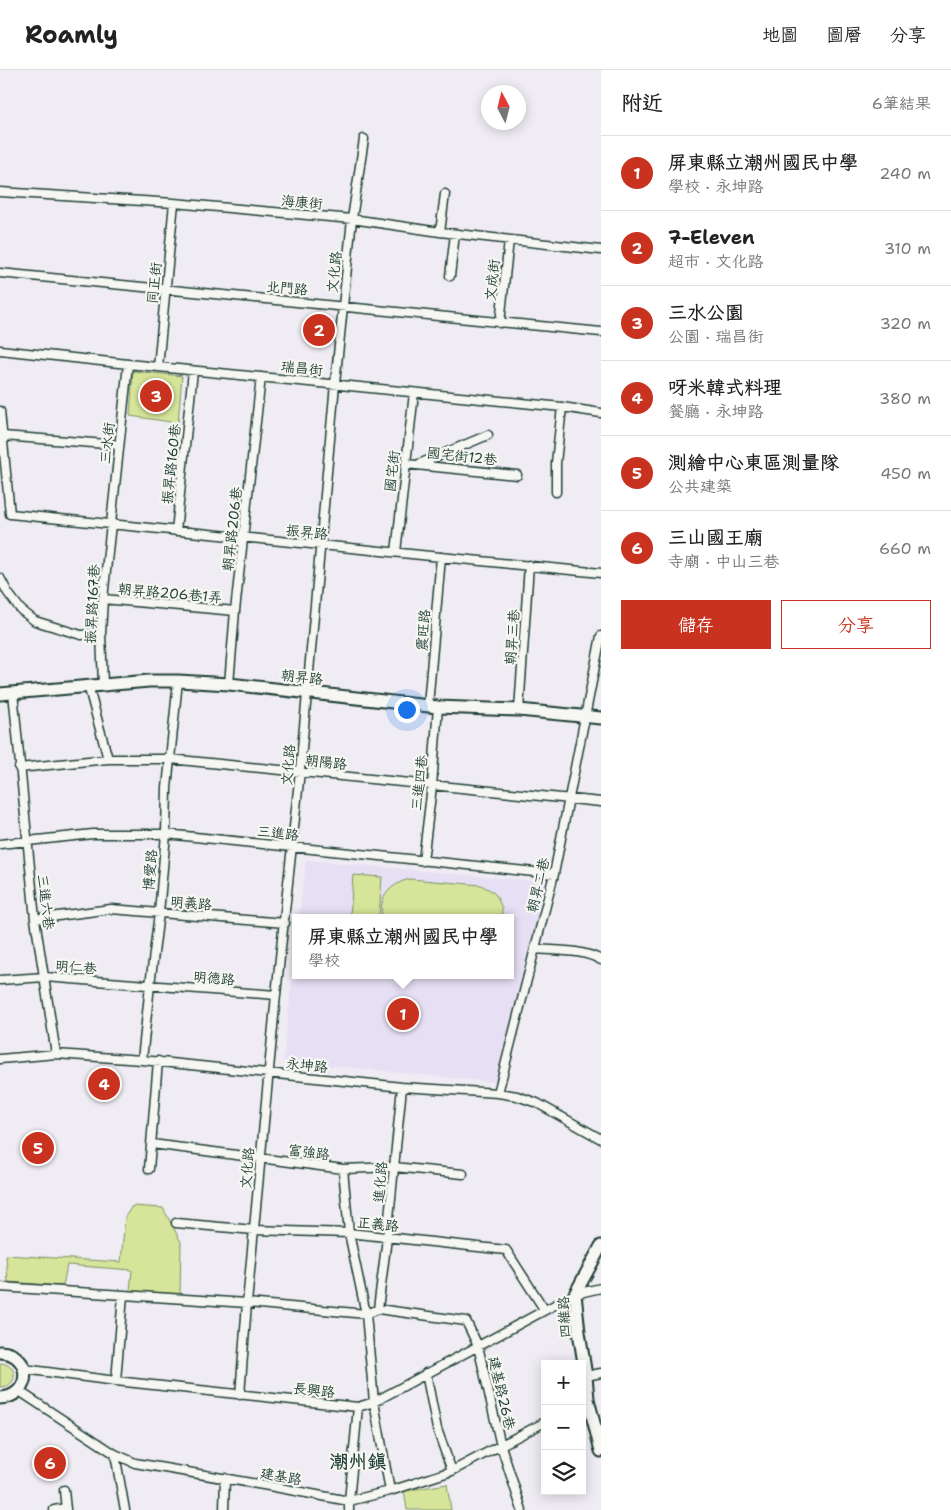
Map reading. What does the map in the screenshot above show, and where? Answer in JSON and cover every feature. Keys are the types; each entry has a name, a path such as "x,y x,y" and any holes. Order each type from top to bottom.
{"main road":[{"name":"朝昇路","path":"0,694 149,681 229,684 433,706 519,710 601,718"},
{"name":"四維路","path":"583,1360 578,1332 575,1294 601,1246"},
{"path":"0,1352 16,1357 24,1368 25,1376 23,1384 14,1395 8,1398 0,1398"},
{"name":"四維路","path":"586,1403 601,1451"}],"street":[{"name":"文化路","path":"240,1394 247,1303 276,996 293,846 335,384 352,219 364,139"},
{"name":"海康街","path":"0,192 174,203 352,219 455,234 601,250"},
{"path":"440,232 445,194"},
{"name":"同正街","path":"158,367 174,203"},
{"path":"450,276 455,234"},
{"name":"文成街","path":"500,323 509,240"},
{"name":"北門路","path":"0,273 601,332"},
{"name":"瑞昌街","path":"0,350 562,407 601,413"},
{"name":"三水街","path":"111,524 128,364"},
{"name":"振昇路160巷","path":"176,531 193,370"},
{"name":"朝昇路206巷","path":"229,684 235,611 261,377"},
{"name":"國宅街","path":"396,552 414,393"},
{"path":"556,492 556,463 562,407"},
{"path":"0,411 3,436 3,475"},
{"path":"3,436 119,445"},
{"path":"418,465 488,436"},
{"name":"國宅街12巷","path":"406,464 517,475"},
{"name":"振昇路","path":"3,475 10,514 601,573"},
{"name":"振昇路167巷","path":"103,684 103,599 111,524"},
{"name":"震旺路","path":"433,706 441,557"},
{"name":"朝昇三巷","path":"519,710 529,565"},
{"path":"0,578 8,593 21,610 35,621 81,635 102,634"},
{"name":"朝昇路206巷1弄","path":"103,599 235,611"},
{"name":"朝昇二巷","path":"498,1093 554,874 601,636"},
{"name":"博愛路","path":"142,1060 160,913 166,834 167,788 178,682"},
{"path":"88,686 108,759"},
{"name":"三進六巷","path":"12,692 35,919 56,1054"},
{"name":"三進四巷","path":"423,861 432,786 433,706"},
{"name":"朝陽路","path":"19,768 108,759 170,759 570,799"},
{"path":"570,799 601,802"},
{"name":"三進路","path":"0,844 100,834 166,834 554,874"},
{"name":"明義路","path":"35,919 111,910 284,923"},
{"path":"535,949 571,951 601,960"},
{"name":"明仁巷","path":"0,980 44,977 150,986"},
{"name":"明德路","path":"150,986 276,996"},
{"name":"永坤路","path":"0,1059 56,1054 142,1060 269,1074 498,1093 517,1096 537,1103 601,1138"},
{"path":"150,1169 158,1062"},
{"name":"進化路","path":"378,1309 402,1086"},
{"name":"富強路","path":"152,1144 343,1169 394,1167 463,1174"},
{"path":"343,1169 348,1233 366,1314 374,1402 390,1491"},
{"name":"正義路","path":"176,1223 254,1230 348,1233 506,1250 544,1309"},
{"path":"0,1287 247,1303 366,1314 378,1309"},
{"name":"長興路","path":"24,1368 358,1407 374,1402 544,1309 575,1294 601,1288"},
{"path":"116,1380 123,1295"},
{"name":"建基路26巷","path":"378,1309 466,1321 478,1346 501,1446 522,1510"},
{"path":"426,1373 437,1429 452,1471"},
{"path":"586,1376 601,1373"},
{"name":"建基路","path":"19,1390 115,1454 135,1463 349,1501 390,1491 452,1471 541,1424"},
{"path":"349,1510 358,1407"},
{"path":"115,1454 125,1510"},
{"path":"224,1510 225,1478"},
{"path":"54,1510 66,1509 64,1490"}],"shaded area":[{"path":"306,860 547,882 502,1083 283,1061 292,978 514,979 514,914 299,914"}],"green space":[{"path":"133,371 182,376 178,423 130,416"},
{"path":"353,875 382,877 379,914 350,914"},
{"path":"410,879 481,885 496,895 502,908 502,914 382,914 382,904 387,892 403,881"},
{"path":"132,1206 163,1208 181,1242 180,1295 130,1291 132,1270 67,1265 63,1286 8,1282 6,1255 121,1262 125,1217"},
{"path":"0,1363 11,1367 14,1375 11,1383 0,1387"},
{"path":"447,1484 451,1510 407,1510 404,1491"}],"place":[{"name":"7-Eleven","path":"319,330"},
{"name":"三水公園","path":"156,396"},
{"name":"屏東縣立潮州國民中學","path":"403,1014"},
{"name":"呀米韓式料理","path":"104,1084"},
{"name":"測繪中心東區測量隊","path":"38,1148"},
{"name":"三山國王廟","path":"50,1463"}],"district":[{"name":"潮州鎮","path":"358,1461"}]}
